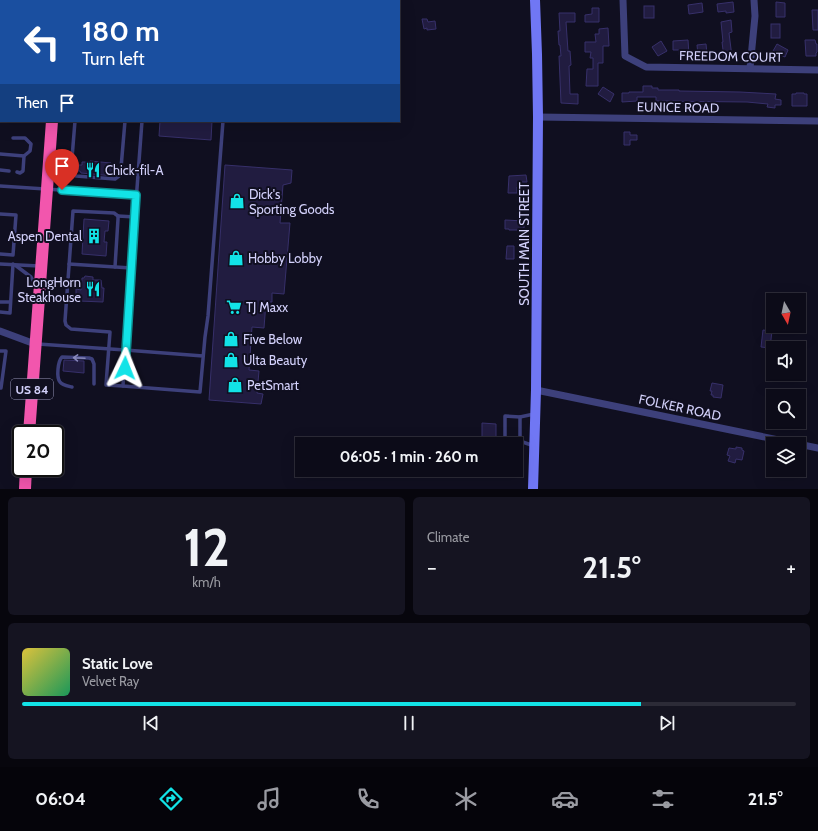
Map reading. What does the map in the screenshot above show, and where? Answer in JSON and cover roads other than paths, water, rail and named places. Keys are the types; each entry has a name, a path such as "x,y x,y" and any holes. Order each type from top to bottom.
{"highway":[{"name":"US 84","path":"30,425 52,122"},
{"path":"25,489 26,477"}],"street":[{"name":"SOUTH MAIN STREET","path":"533,489 536,390 538,117 535,0"},
{"name":"FREEDOM COURT","path":"623,0 625,56 643,66 818,70"},
{"path":"750,68 755,16 754,0"},
{"name":"EUNICE ROAD","path":"538,117 818,121"},
{"path":"0,331 35,344"},
{"name":"FOLKER ROAD","path":"536,390 818,448"}],"lane":[{"path":"75,122 72,158 69,169 71,173 76,176 115,179 119,176 121,168 125,122"},
{"path":"123,386 142,122"},
{"path":"135,217 118,216 114,213 73,211 64,321 71,329 110,332 106,385 200,392 204,337 208,316 224,122"},
{"path":"0,154 24,156 30,151 30,144 24,138 13,138"},
{"path":"17,172 20,173 23,171 24,156"},
{"path":"121,168 138,170"},
{"path":"0,170 9,171"},
{"path":"0,186 136,195"},
{"path":"0,214 16,215 13,255 0,254"},
{"path":"115,267 118,216"},
{"path":"0,264 41,266"},
{"path":"0,312 10,313 14,264"},
{"path":"14,264 31,277 39,294"},
{"path":"69,264 131,268"},
{"path":"0,302 10,302"},
{"path":"35,344 203,356"},
{"path":"0,350 6,351 0,388"},
{"path":"72,387 60,383 58,377 59,363 62,357 92,359 94,364 94,384"},
{"path":"506,437 507,429 505,416 520,417 535,413"},
{"path":"519,437 518,430 520,417"},
{"path":"523,442 534,446"}],"place":[{"name":"Chick-fil-A","path":"93,170"},
{"name":"Dick's Sporting Goods","path":"237,201"},
{"name":"Aspen Dental","path":"94,236"},
{"name":"Hobby Lobby","path":"236,258"},
{"name":"LongHorn Steakhouse","path":"93,289"},
{"name":"TJ Maxx","path":"234,307"},
{"name":"Five Below","path":"231,339"},
{"name":"Ulta Beauty","path":"231,360"},
{"name":"PetSmart","path":"235,385"}]}
